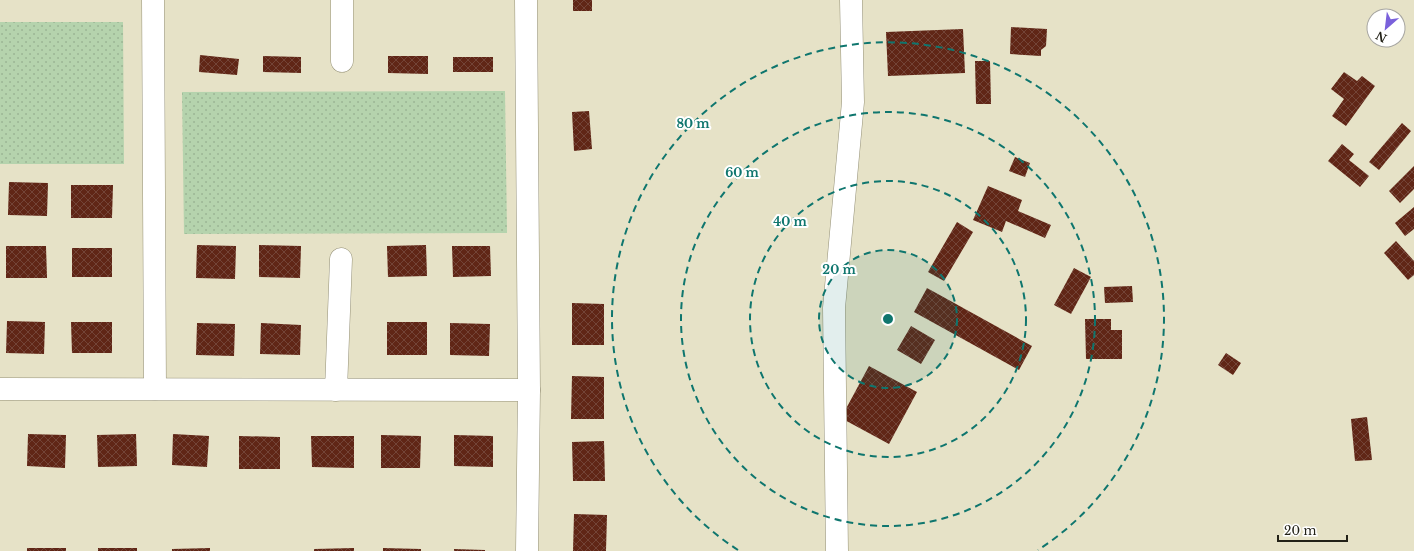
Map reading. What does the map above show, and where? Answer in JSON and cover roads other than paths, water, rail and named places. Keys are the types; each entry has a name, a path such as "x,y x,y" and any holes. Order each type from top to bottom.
{"street":[{"path":"153,0 155,389"},
{"path":"342,0 342,61"},
{"path":"526,0 529,390 527,551"},
{"path":"837,551 834,308 853,102 851,0"},
{"path":"336,390 341,259"},
{"path":"0,389 529,390"}]}
